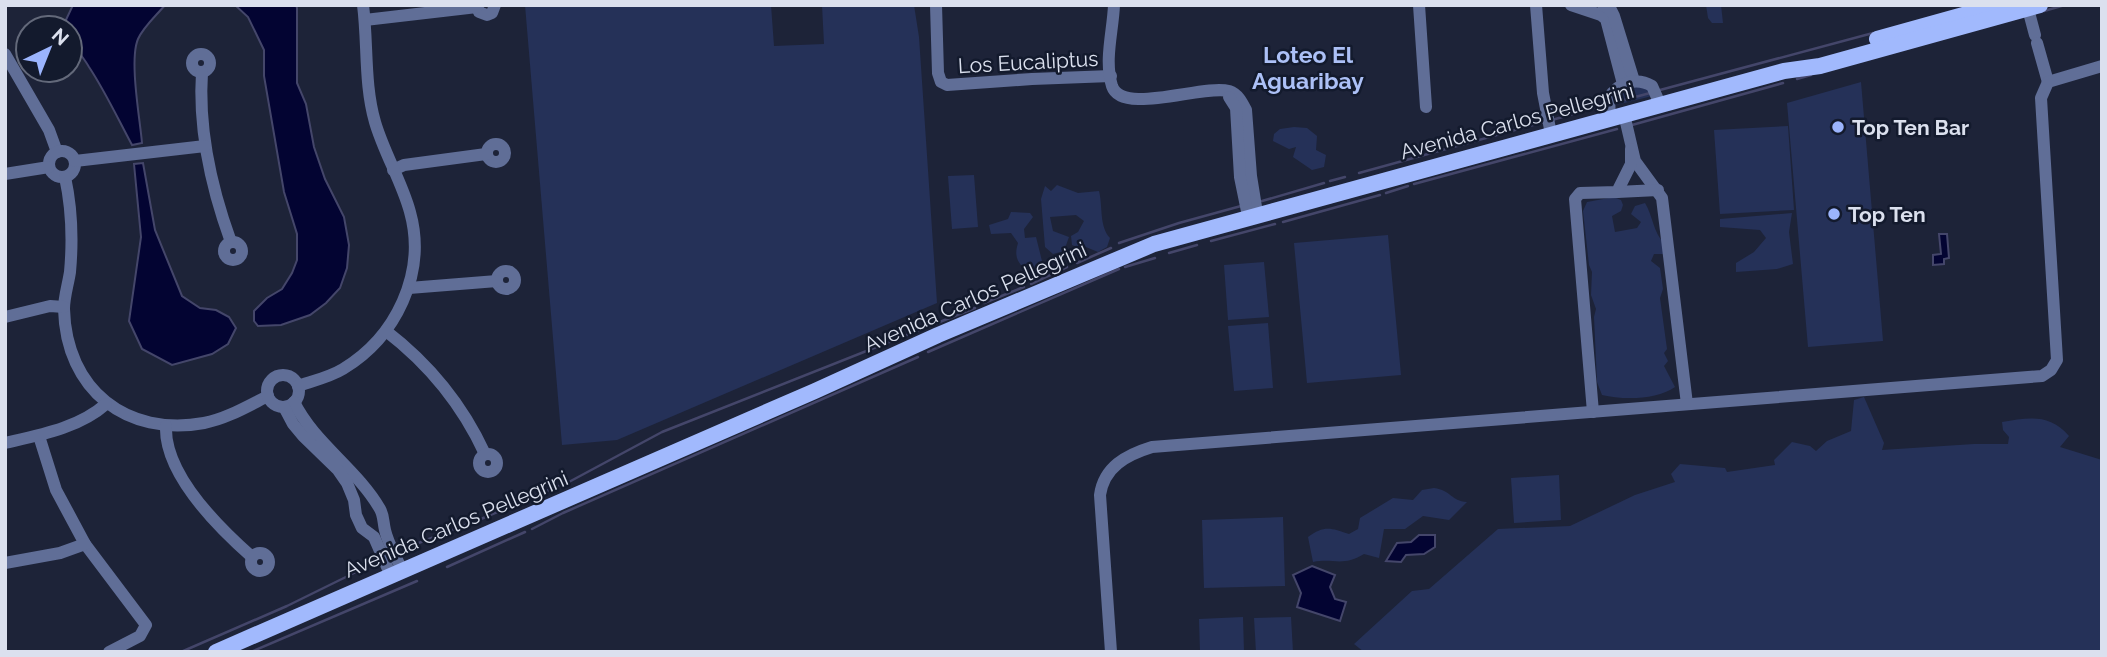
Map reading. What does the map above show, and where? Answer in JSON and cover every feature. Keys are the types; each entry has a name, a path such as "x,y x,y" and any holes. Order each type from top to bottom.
{"main road":[{"name":"Avenida Carlos Pellegrini","path":"216,652 1154,243 1784,71 1818,55 1999,5"},
{"name":"Avenida Carlos Pellegrini","path":"1963,16 2032,6"}],"street":[{"path":"298,386 342,369 368,350 386,331 401,308 409,288 414,237 410,212 374,120 365,53 363,5"},
{"path":"365,20 477,6 481,14 487,15 494,11 495,5"},
{"name":"Los Eucaliptus","path":"936,5 938,73 941,82 947,85 1111,76"},
{"path":"1114,5 1109,51 1112,88 1123,98 1169,98 1179,94 1221,90 1232,92 1242,100 1246,110 1252,215"},
{"path":"1419,5 1426,107"},
{"path":"1536,5 1542,93 1551,134"},
{"path":"1572,5 1606,19 1629,83"},
{"path":"1603,5 1611,10 1614,16 1629,83"},
{"path":"1111,652 1100,495 1106,474 1136,452 1152,447 2042,376 2051,370 2057,360 2057,331 2041,98 2048,82 2036,39 2032,6"},
{"path":"5,54 44,121 57,152"},
{"path":"2048,82 2102,66"},
{"path":"202,72 200,93 205,145 215,198 231,242"},
{"path":"1660,104 1652,86 1642,81 1629,83 1609,97 1635,161 1662,198 1687,404"},
{"path":"75,161 205,145"},
{"path":"1617,192 1631,164 1631,149"},
{"path":"49,167 51,158 57,152 66,152 75,161"},
{"path":"393,170 404,165 486,154"},
{"path":"49,167 57,176 65,177 72,173 75,161"},
{"path":"5,174 49,167"},
{"path":"65,177 73,229 64,307 67,335 76,362 87,382 106,404 130,417 154,425 181,426 208,423 268,396"},
{"path":"1593,412 1575,199 1580,193 1658,190"},
{"path":"409,288 497,281"},
{"path":"5,317 50,306 64,307"},
{"path":"386,331 415,355 441,383 473,428 485,454"},
{"path":"289,405 299,393 298,386 289,376 279,375 270,381 268,396 274,404 289,405 343,461 380,509 384,519 379,534 397,573"},
{"path":"5,443 39,436 81,420 96,413 106,404"},
{"path":"289,405 293,425 338,470 354,500 356,515 362,528 379,534"},
{"path":"166,426 165,441 178,470 196,498 216,523 252,557"},
{"path":"39,436 57,490 85,544 146,625 140,636 109,652"},
{"path":"354,500 368,493"},
{"path":"5,563 60,554 85,544"}],"shaded area":[{"path":"73,5 165,5 143,30 136,49 135,75 142,143 132,145 84,60 84,14 69,14"},
{"path":"235,5 296,5 297,83 306,104 314,147 325,179 344,217 349,245 347,268 340,288 310,315 281,325 258,326 254,321 254,311 267,298 282,289 292,273 297,260 297,234 284,192 264,76 264,50 248,17"},
{"path":"525,5 771,5 774,46 824,44 822,5 914,5 919,37 937,303 617,440 562,445"},
{"path":"1706,5 1721,5 1723,23 1712,23 1708,18"},
{"name":"Top Ten","path":"1861,82 1883,341 1808,347 1787,103"},
{"path":"1643,84 1652,96 1612,106 1616,91"},
{"path":"1788,126 1794,210 1720,214 1714,130"},
{"path":"1307,128 1317,136 1316,150 1326,155 1324,167 1312,170 1293,157 1296,147 1289,149 1273,141 1274,134 1280,129"},
{"path":"143,163 155,230 182,296 200,308 216,310 229,317 236,328 228,344 212,354 172,365 142,349 129,321 141,237 134,164"},
{"path":"974,175 978,227 952,229 948,176"},
{"path":"1057,185 1078,193 1099,191 1103,222 1110,238 1107,247 1098,252 1081,245 1072,245 1071,236 1078,232 1084,221 1076,215 1050,217 1053,231 1069,237 1064,251 1053,254 1045,247 1041,199 1045,186 1051,191"},
{"path":"1614,197 1621,200 1623,205 1621,211 1612,216 1615,232 1637,228 1641,222 1631,214 1635,206 1645,203 1664,243 1663,254 1654,254 1651,261 1660,268 1663,289 1660,298 1667,349 1664,353 1668,361 1664,366 1675,387 1650,397 1620,398 1602,395 1597,382 1594,317 1596,309 1591,295 1592,272 1583,211 1587,202"},
{"path":"1011,212 1030,213 1033,217 1024,229 1025,238 1036,237 1042,261 1035,268 1026,270 1020,264 1016,255 1018,243 1011,233 991,234 989,225 1008,219"},
{"path":"1792,213 1789,232 1793,264 1777,269 1736,272 1736,263 1754,252 1766,238 1760,230 1720,227 1720,219"},
{"path":"1939,234 1947,234 1949,258 1944,259 1944,264 1933,265 1933,255 1941,254"},
{"path":"1388,235 1401,375 1307,383 1294,243"},
{"path":"1264,262 1269,317 1228,320 1224,265"},
{"path":"1268,323 1273,388 1234,391 1228,326"},
{"path":"1864,397 1884,443 1882,450 2008,444 2009,437 2003,430 2002,422 2038,419 2054,424 2069,436 2060,447 2102,460 2102,652 1364,652 1354,644 1412,591 1429,589 1498,529 1570,526 1635,495 1675,482 1671,474 1680,464 1725,468 1727,472 1775,465 1774,460 1792,442 1810,446 1816,451 1827,441 1851,431 1854,400"},
{"path":"1559,475 1561,520 1514,523 1511,478"},
{"path":"1434,488 1467,502 1449,520 1423,516 1405,529 1384,529 1379,558 1364,554 1344,561 1313,562 1308,537 1314,533 1328,529 1349,534 1358,529 1360,518 1393,498 1413,500 1422,490"},
{"path":"1283,517 1285,586 1204,588 1202,520"},
{"path":"1419,535 1435,535 1435,547 1424,554 1406,555 1401,562 1386,561 1397,543 1411,542"},
{"path":"1312,566 1335,575 1330,587 1335,599 1346,602 1340,621 1297,607 1301,593 1293,575"},
{"path":"1243,617 1244,652 1200,652 1199,619"},
{"path":"1291,617 1293,652 1256,652 1254,618"}],"waterway":[{"path":"2044,11 2065,5"},
{"path":"1660,90 1873,33"},
{"path":"1797,79 1811,75"},
{"path":"1632,125 1783,83"},
{"path":"1613,103 1650,93"},
{"path":"1552,120 1604,105"},
{"path":"1359,173 1544,122"},
{"path":"1414,184 1617,129"},
{"path":"1330,181 1345,177"},
{"path":"1262,201 1324,183"},
{"path":"1386,193 1408,186"},
{"path":"1283,222 1380,195"},
{"path":"1119,243 1241,206"},
{"path":"1211,241 1275,224"},
{"path":"1169,253 1197,245"},
{"path":"1077,263 1111,248"},
{"path":"1125,267 1155,258"},
{"path":"1031,284 1067,267"},
{"path":"928,352 1119,269"},
{"path":"984,303 1024,287"},
{"path":"567,483 662,432 975,308"},
{"path":"532,529 918,357"},
{"path":"400,545 416,544 558,486"},
{"path":"447,567 525,532"},
{"path":"181,652 287,606 354,573 370,557"},
{"path":"251,652 417,581"}],"place":[{"name":"Top Ten Bar","path":"1838,127"},
{"name":"Top Ten","path":"1834,214"}],"district":[{"name":"Loteo El Aguaribay","path":"1308,67"}]}
